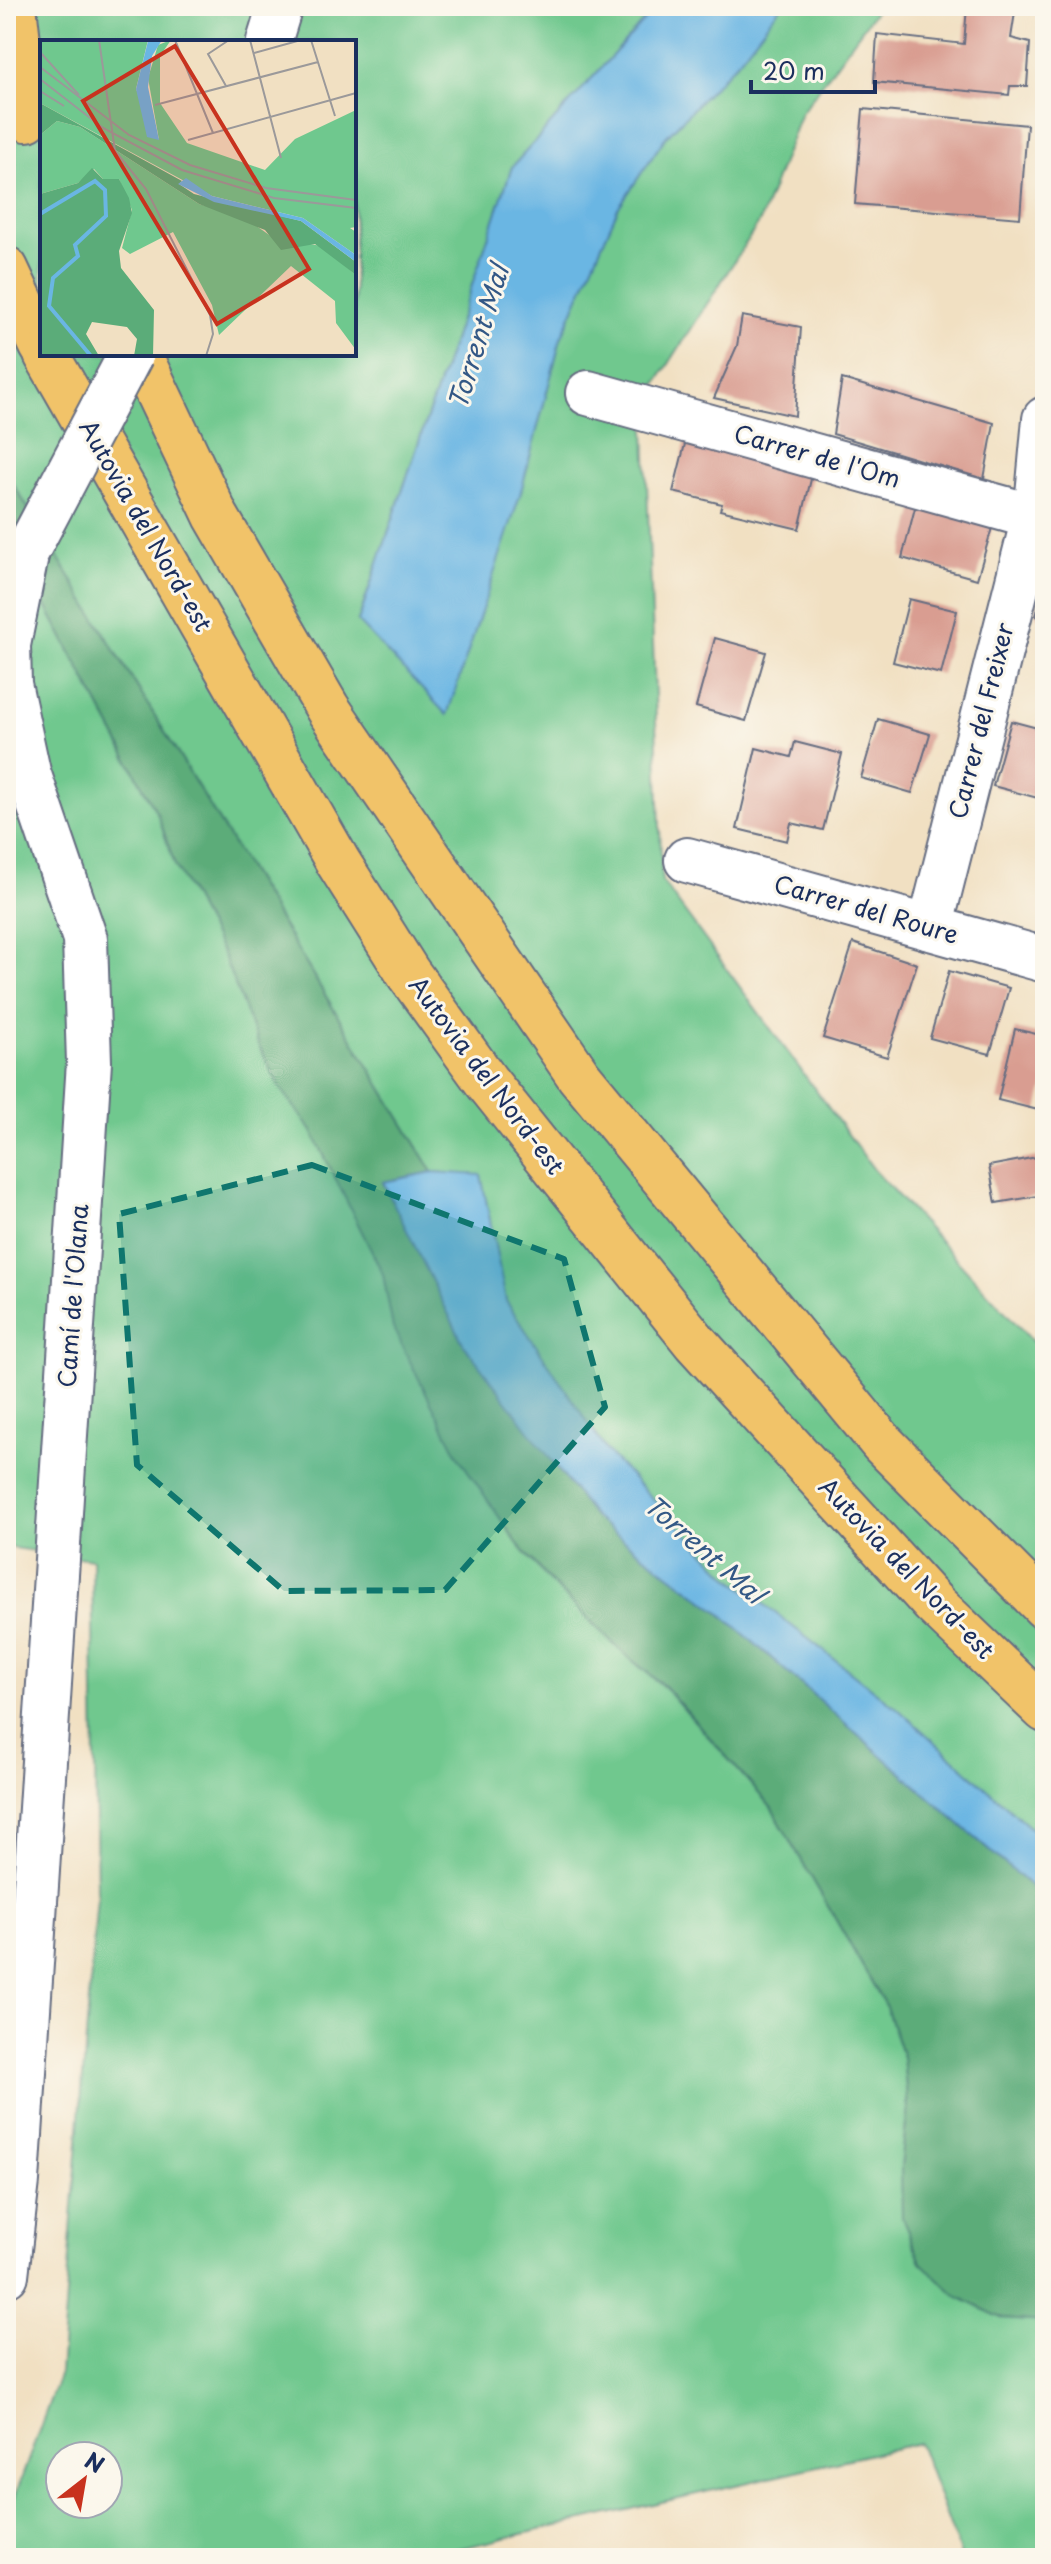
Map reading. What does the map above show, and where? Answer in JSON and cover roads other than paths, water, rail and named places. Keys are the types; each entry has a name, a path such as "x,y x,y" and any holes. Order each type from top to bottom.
{"highway":[{"path":"14,6 34,134"},
{"path":"6,69 34,134"},
{"name":"Autovia del Nord-est","path":"6,269 40,342"},
{"path":"6,289 40,342"},
{"name":"Autovia del Nord-est","path":"48,356 338,862 408,973 486,1081 695,1342 933,1603 1045,1710"},
{"path":"140,356 216,516 328,709 579,1076 882,1443 1045,1607"}],"street":[{"path":"270,40 280,6"},
{"name":"Camí de l'Olana","path":"6,2275 17,2181 89,1062 85,939 28,772 9,684 8,645 27,551 130,356"},
{"name":"Carrer de l'Om","path":"588,393 1040,519"},
{"name":"Carrer del Freixer","path":"930,928 1040,519 1045,419"},
{"name":"Carrer del Roure","path":"687,860 1045,960"}],"water":[{"name":"Torrent Mal","path":"657,6 781,6 738,61 665,138 618,208 561,338 520,495 447,715 358,622 512,167"},
{"path":"433,1172 481,1175 506,1301 609,1454 729,1577 898,1709 1045,1841 1045,1899 718,1611 595,1518 463,1343 383,1182"}]}
